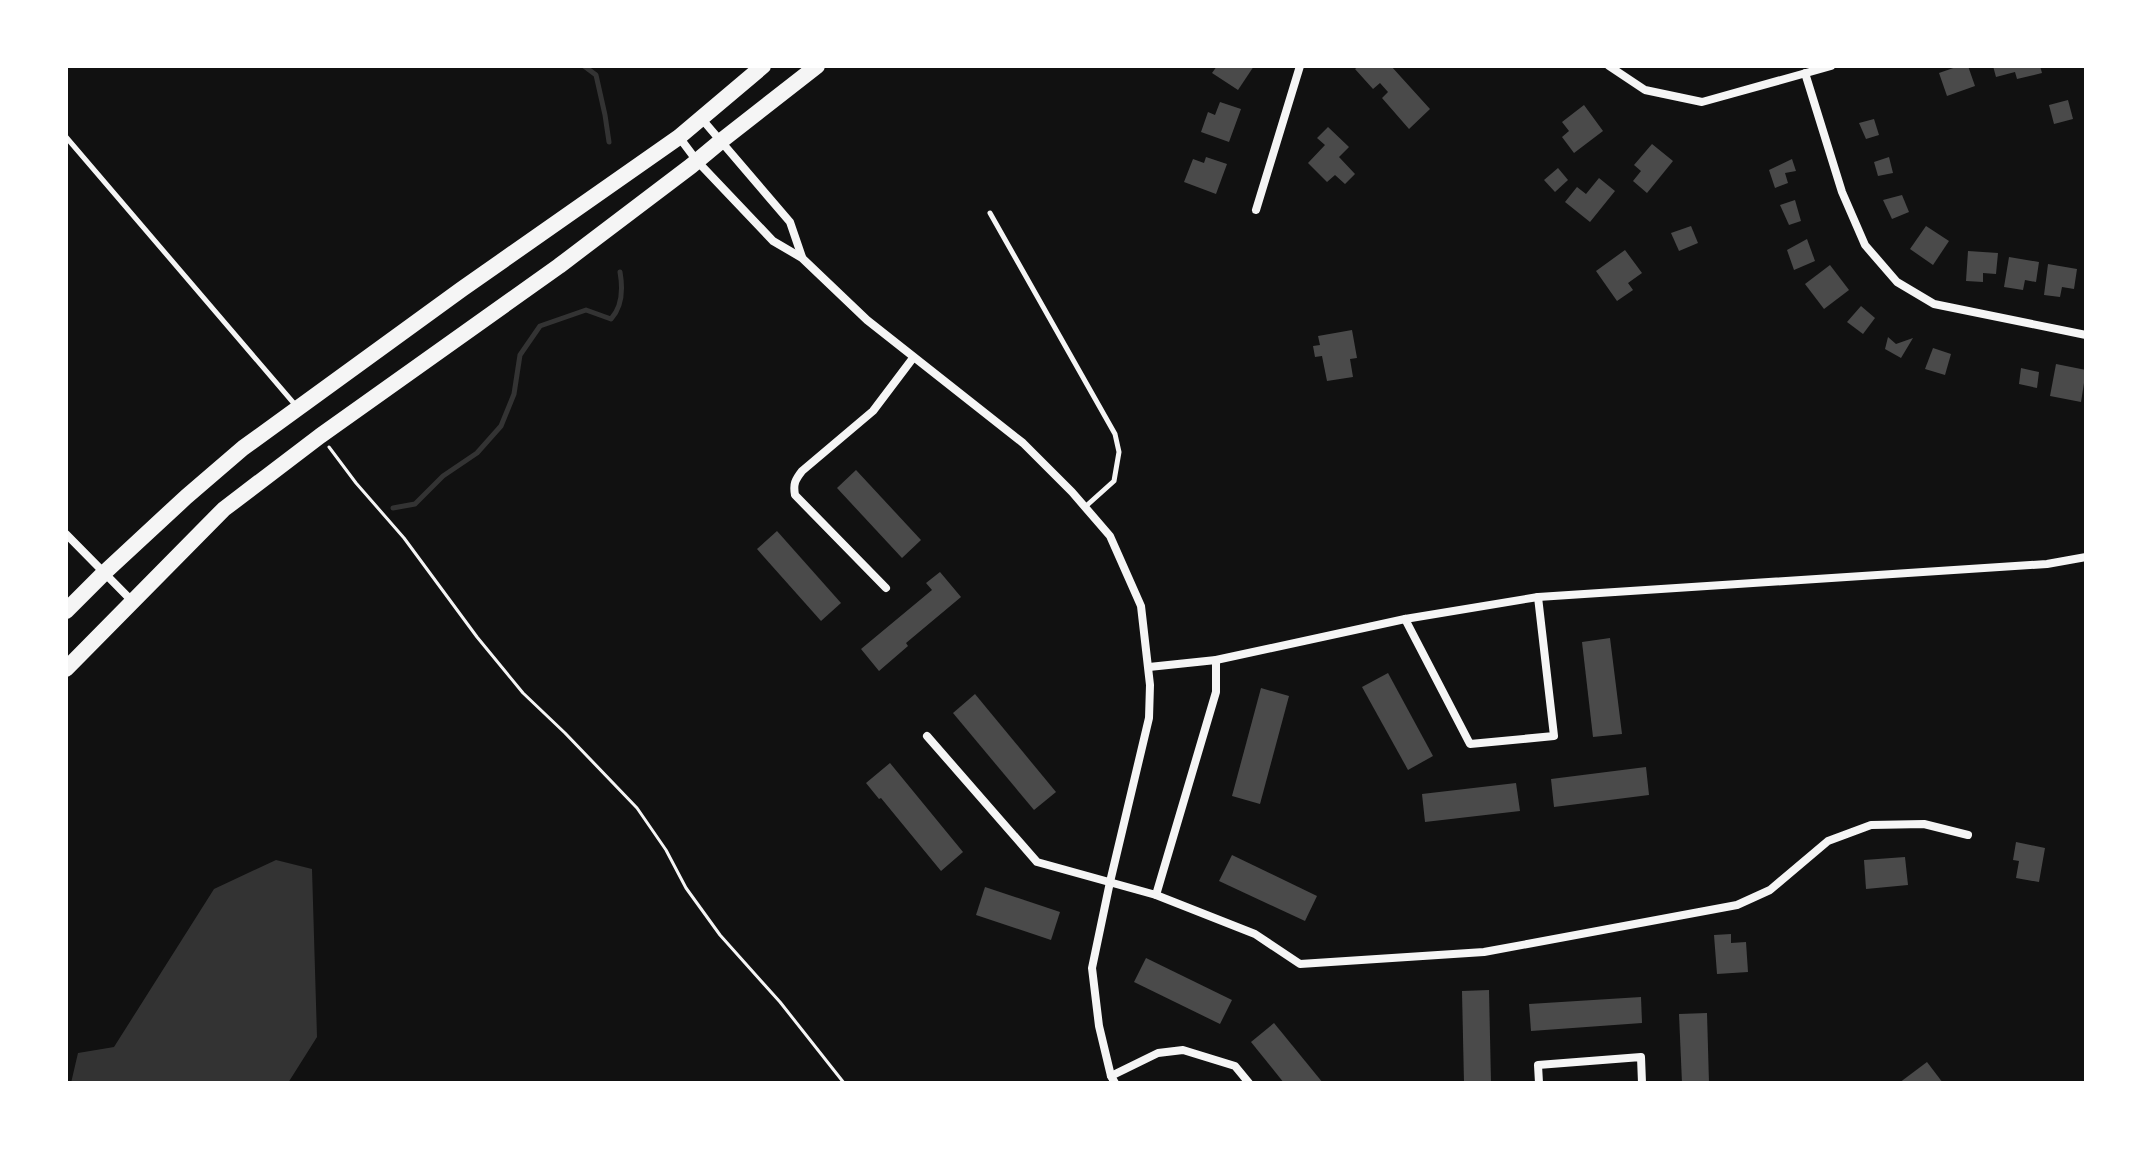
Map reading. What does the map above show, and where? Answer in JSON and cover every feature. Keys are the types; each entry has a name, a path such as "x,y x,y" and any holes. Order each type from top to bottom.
{"main road":[{"path":"66,611 197,487 243,448 679,137 763,66"},
{"path":"66,669 224,509 320,436 559,266 817,66"}],"street":[{"path":"1256,210 1300,66"},
{"path":"1609,66 1645,90 1702,102 1831,66"},
{"path":"1805,73 1842,192 1865,245 1897,282 1934,304 2086,335"},
{"path":"701,118 790,222 802,258"},
{"path":"679,137 697,161 773,241 802,258 867,320 1023,443 1110,536 1141,606 1149,667 1149,718 1092,968 1099,1026 1113,1080 1158,1053 1183,1050 1235,1066 1249,1083"},
{"path":"886,588 795,495 794,488 795,480 802,471 873,411 913,358"},
{"path":"66,534 133,602"},
{"path":"1149,667 1216,660 1405,619 1538,597 2031,565 2086,557"},
{"path":"1405,619 1470,744 1554,736 1538,597"},
{"path":"1156,895 1216,692 1216,660"},
{"path":"927,736 1037,862 1156,895 1255,934 1300,964 1484,952 1737,905 1770,890 1828,841 1871,825 1924,824 1968,835"},
{"path":"1539,1083 1538,1065 1641,1057 1642,1083"}],"lane":[{"path":"66,137 298,408"},
{"path":"990,213 1115,434 1119,452 1114,481 1085,507"}],"path":[{"path":"320,436 404,538 523,693 587,754 637,808 666,850 686,888 720,935 780,1002 844,1083"}],"shaded area":[{"path":"276,860 312,869 317,1037 288,1083 71,1083 78,1053 114,1047 214,889"}],"building":[{"path":"1217,66 1254,66 1238,90 1212,73"},
{"path":"1359,66 1391,66 1430,109 1409,129 1382,98 1388,92 1380,83 1373,89 1355,69"},
{"path":"1968,66 1975,86 1947,96 1939,73"},
{"path":"1993,66 2040,66 2042,73 2017,79 2015,72 1996,77"},
{"path":"2068,100 2073,119 2054,124 2049,105"},
{"path":"1220,102 1241,109 1229,142 1201,132 1208,112 1215,115"},
{"path":"1584,105 1603,131 1574,153 1562,137 1569,131 1562,122"},
{"path":"1874,119 1879,135 1866,139 1859,123"},
{"path":"1328,127 1349,147 1339,157 1355,174 1345,184 1335,175 1327,182 1308,163 1325,145 1317,138"},
{"path":"1652,144 1673,161 1647,193 1633,181 1641,171 1634,165"},
{"path":"1206,157 1227,164 1216,194 1184,182 1193,159 1204,163"},
{"path":"1889,157 1893,173 1878,176 1874,162"},
{"path":"1792,159 1796,171 1785,173 1788,183 1775,188 1769,170"},
{"path":"1558,168 1568,180 1555,192 1544,180"},
{"path":"1599,178 1615,191 1590,222 1565,202 1577,187 1586,194"},
{"path":"1902,195 1909,212 1892,219 1883,200"},
{"path":"1795,200 1801,221 1789,225 1780,205"},
{"path":"1691,226 1698,243 1679,251 1671,233"},
{"path":"1926,226 1949,241 1933,265 1910,249"},
{"path":"1807,239 1815,261 1794,270 1787,250"},
{"path":"1625,250 1642,273 1628,283 1633,290 1617,301 1596,271"},
{"path":"1968,251 1998,253 1996,274 1983,273 1983,282 1966,281"},
{"path":"2009,257 2039,262 2036,282 2025,280 2023,290 2004,287"},
{"path":"2048,264 2077,269 2074,289 2062,287 2060,297 2044,295"},
{"path":"1830,265 1849,290 1824,309 1805,284"},
{"path":"1861,306 1875,318 1863,334 1847,322"},
{"path":"1352,330 1357,358 1350,359 1353,377 1327,381 1322,356 1315,357 1313,346 1320,345 1318,336"},
{"path":"1888,337 1896,344 1913,338 1901,358 1885,349"},
{"path":"1933,348 1951,354 1945,375 1925,369"},
{"path":"2056,364 2086,370 2081,402 2050,396"},
{"path":"2021,368 2039,372 2037,388 2019,384"},
{"path":"856,470 921,540 902,558 837,488"},
{"path":"777,531 841,603 821,621 757,549"},
{"path":"940,572 961,597 906,643 908,646 879,671 861,649 932,590 926,583"},
{"path":"1610,638 1622,734 1593,737 1582,642"},
{"path":"1388,673 1433,756 1408,770 1362,687"},
{"path":"1261,688 1289,696 1260,804 1232,796"},
{"path":"975,694 1056,792 1034,810 953,713"},
{"path":"890,763 963,852 941,871 866,783"},
{"path":"1646,767 1649,795 1554,807 1551,779"},
{"path":"1516,783 1520,811 1425,822 1422,794"},
{"path":"2016,842 2045,848 2039,882 2016,878 2019,861 2013,860"},
{"path":"1232,855 1317,896 1305,921 1219,881"},
{"path":"1905,857 1908,885 1866,889 1864,860"},
{"path":"985,887 1060,912 1051,940 976,915"},
{"path":"1731,934 1731,943 1746,942 1748,972 1717,974 1714,935"},
{"path":"1146,958 1232,1000 1220,1024 1134,982"},
{"path":"1489,990 1491,1083 1464,1083 1462,991"},
{"path":"1641,997 1642,1023 1531,1031 1529,1004"},
{"path":"1707,1013 1709,1083 1682,1083 1679,1014"},
{"path":"1274,1023 1323,1083 1284,1083 1251,1042"},
{"path":"1927,1062 1943,1083 1899,1083"}],"waterway":[{"path":"584,66 596,75 609,142"},
{"path":"393,508 415,504 443,476 477,453 501,426 514,394 520,355 540,326 586,310 611,319 621,297 620,272"}]}
